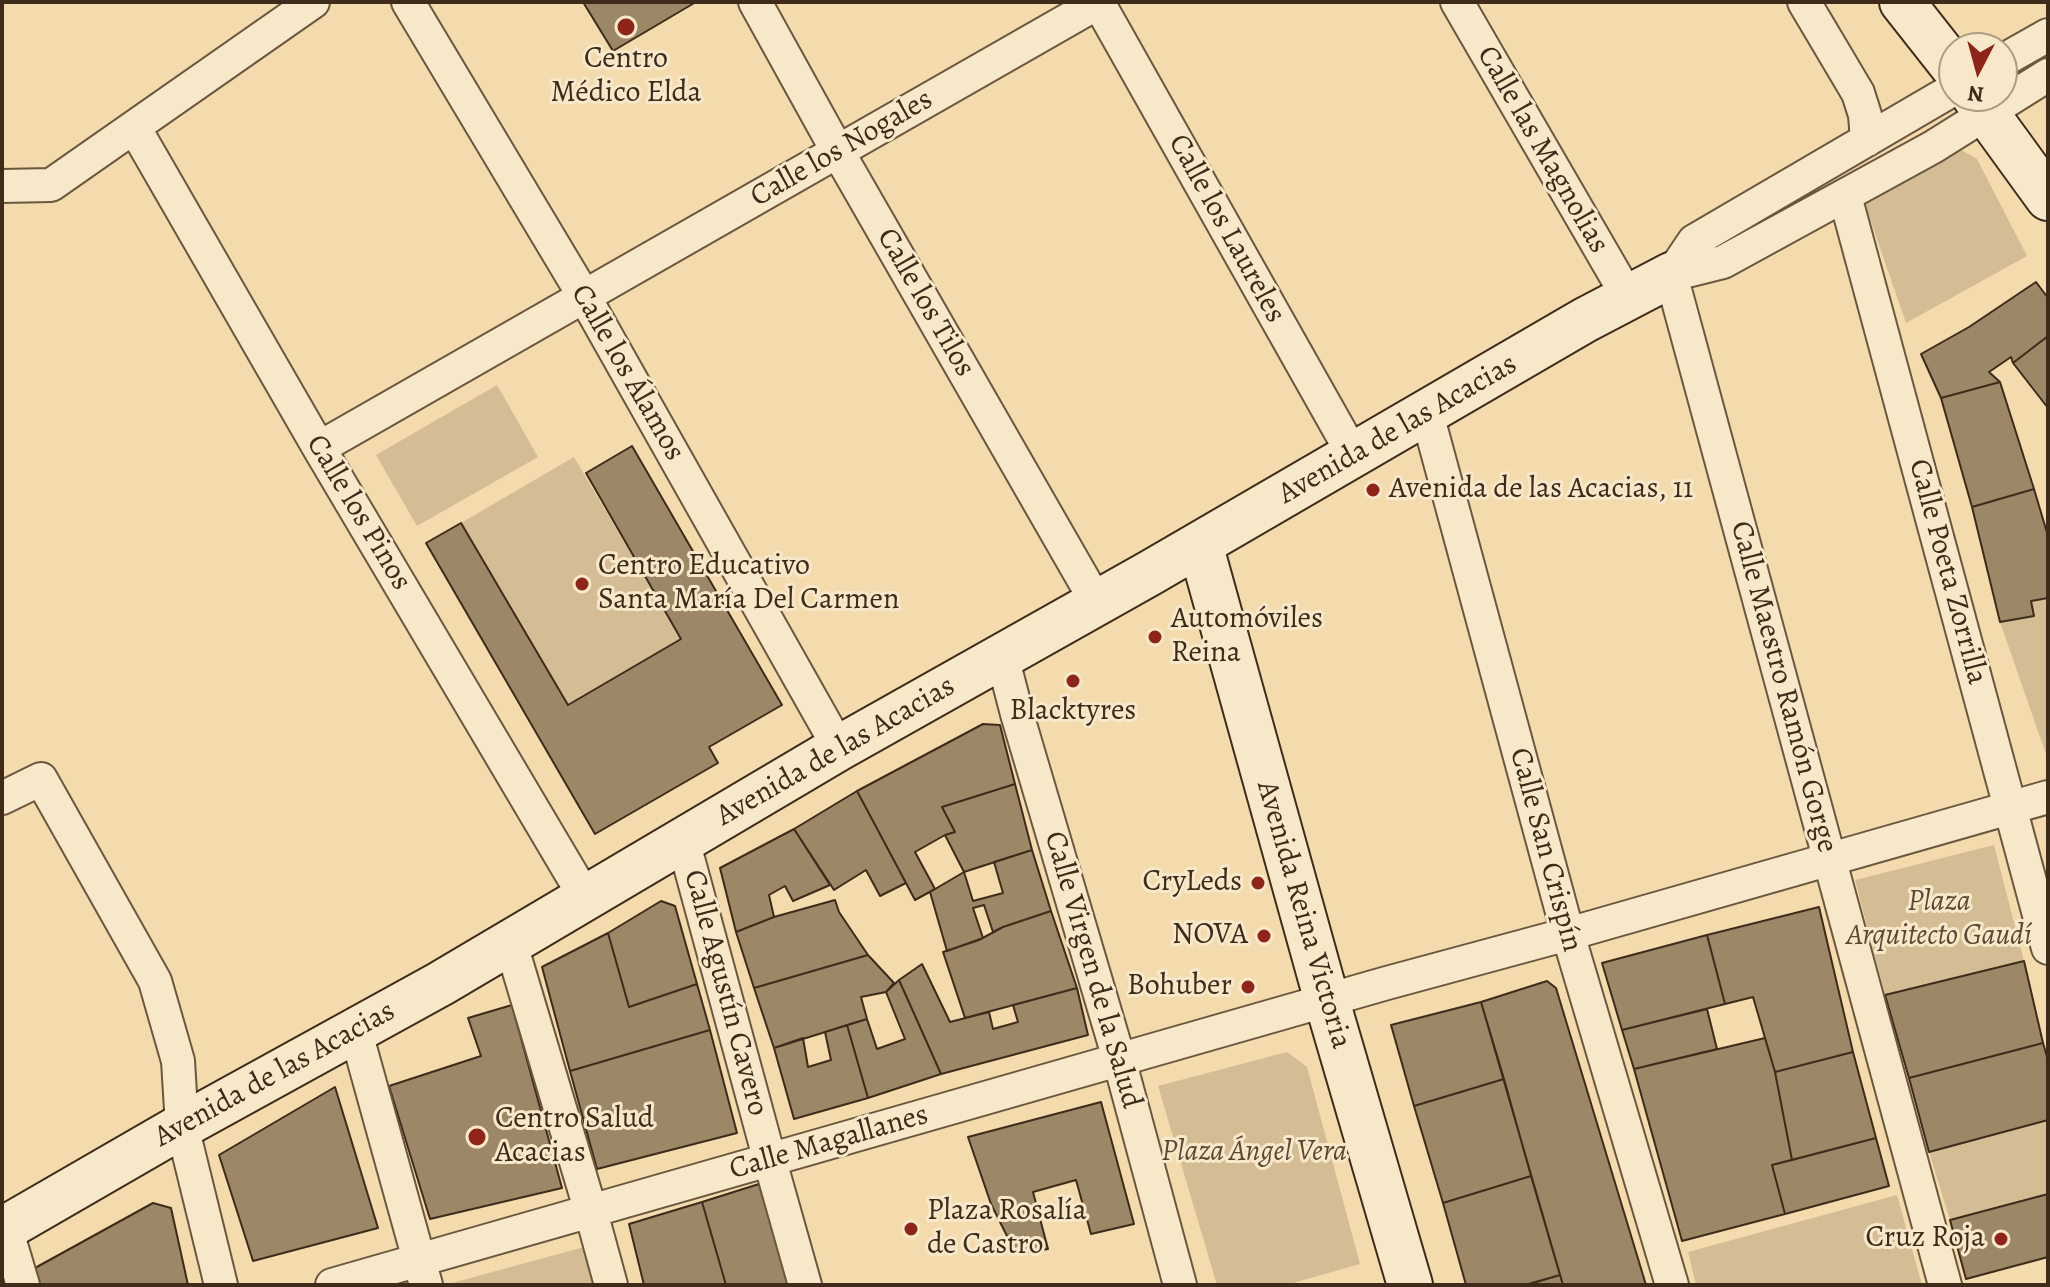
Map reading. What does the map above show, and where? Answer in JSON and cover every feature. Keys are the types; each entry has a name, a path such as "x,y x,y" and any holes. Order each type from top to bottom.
{"street":[{"path":"2,186 51,185 313,2"},
{"name":"Calle los Álamos","path":"408,2 584,296 839,748"},
{"name":"Calle los Tilos","path":"755,2 1097,603"},
{"name":"Calle los Nogales","path":"319,448 1099,2"},
{"name":"Calle los Laureles","path":"1099,2 1354,456"},
{"name":"Calle las Magnolias","path":"1457,2 1628,297"},
{"path":"1804,2 1858,93 1865,115 1867,140"},
{"path":"1908,10 1938,48"},
{"path":"2018,52 2048,35"},
{"path":"2018,84 2048,75"},
{"name":"Avenida de las Acacias","path":"1671,275 1694,241 1867,140 1938,112"},
{"name":"Avenida de las Acacias","path":"4,1229 182,1126 440,984 839,748 1628,297 1671,275 1723,262 1933,147 1961,112"},
{"path":"1981,112 2048,198"},
{"name":"Calle los Pinos","path":"134,127 319,448 585,897"},
{"name":"Calle Poeta Zorrilla","path":"1845,196 2048,948"},
{"name":"Calle Maestro Ramón Gorge","path":"1671,275 1945,1285"},
{"name":"Calle San Crispín","path":"1427,414 1568,934 1672,1285"},
{"name":"Avenida Reina Victoria","path":"1200,544 1327,1001 1410,1285"},
{"name":"Calle Virgen de la Salud","path":"1002,656 1119,1059 1180,1285"},
{"path":"2,798 41,779 155,981 178,1061 182,1126 221,1285"},
{"name":"Calle Magallanes","path":"332,1285 423,1272 591,1212 1119,1059 2048,797"},
{"name":"Calle Agustín Cavero","path":"683,840 805,1285"},
{"path":"510,941 611,1285"},
{"path":"355,1029 423,1272"},
{"path":"4,1229 23,1285"}],"green space":[{"path":"1961,150 1977,159 2027,256 1906,323 1863,199"},
{"path":"497,385 538,457 417,526 376,455"},
{"path":"574,457 681,639 568,705 461,523"},
{"path":"2048,598 2048,760 2000,622 2033,616 2031,601"},
{"name":"Plaza Arquitecto Gaudí","path":"1994,845 2024,961 1885,995 1855,880"},
{"name":"Plaza Ángel Vera","path":"1287,1052 1307,1067 1360,1264 1286,1285 1217,1285 1158,1086"},
{"path":"2048,1120 2048,1194 1950,1220 1929,1152"},
{"path":"1897,1195 1922,1285 1696,1285 1688,1252"},
{"path":"588,1246 598,1285 452,1283"}],"building":[{"name":"Centro Médico Elda","path":"583,2 696,2 613,51"},
{"path":"2036,282 2048,298 2048,336 2013,363 2011,357 1989,372 2000,382 1941,398 1921,354 1969,327"},
{"path":"2048,336 2048,408 2013,363"},
{"path":"2000,382 2034,489 1972,507 1941,398"},
{"path":"632,446 782,705 709,747 718,763 595,834 426,543 461,523 568,705 681,639 586,473"},
{"path":"2034,489 2048,536 2048,598 2031,601 2034,616 2000,622 1972,507"},
{"path":"983,724 1000,725 1015,784 942,807 955,832 915,852 935,889 915,900 857,791"},
{"path":"1015,784 1032,850 964,872 945,835 955,832 942,807"},
{"path":"857,791 906,883 880,896 866,870 834,890 794,829"},
{"path":"794,829 830,885 793,901 785,886 769,895 774,917 736,932 720,868"},
{"path":"1032,850 1051,911 993,932 984,905 973,908 983,938 947,951 930,892 964,872 973,901 1003,893 994,862"},
{"path":"835,900 839,912 868,955 754,988 736,932 774,917"},
{"path":"661,901 675,906 697,984 629,1007 608,933"},
{"path":"1819,907 1853,1052 1775,1072 1753,997 1725,1004 1707,935"},
{"path":"1051,911 1077,988 965,1018 943,952"},
{"path":"608,933 629,1007 697,984 710,1030 570,1071 542,967"},
{"path":"1707,935 1725,1004 1622,1030 1602,963"},
{"path":"868,955 894,983 886,992 861,997 867,1019 774,1048 754,988"},
{"path":"2024,961 2043,1043 1909,1078 1885,995"},
{"path":"922,964 950,1022 989,1012 993,1029 1018,1022 1013,1005 1077,988 1088,1035 941,1074 899,980"},
{"path":"899,980 941,1074 868,1098 847,1025 867,1019 877,1049 905,1039 886,992"},
{"path":"1547,981 1556,988 1646,1285 1563,1285 1481,1002"},
{"path":"1481,1002 1504,1079 1414,1106 1391,1025"},
{"name":"Centro Salud Acacias","path":"512,1005 562,1188 430,1219 389,1086 481,1056 468,1018"},
{"path":"1707,1009 1717,1049 1634,1069 1622,1030"},
{"path":"847,1025 868,1098 794,1119 774,1048 803,1038 808,1067 831,1060 825,1032"},
{"path":"710,1030 737,1133 597,1169 570,1071"},
{"path":"1765,1038 1775,1072 1792,1160 1772,1165 1785,1214 1682,1241 1634,1069"},
{"path":"2043,1043 2048,1060 2048,1120 1929,1152 1909,1078"},
{"path":"1853,1052 1876,1138 1792,1160 1775,1072"},
{"path":"1504,1079 1531,1176 1443,1203 1414,1106"},
{"path":"335,1087 378,1228 253,1261 219,1155"},
{"path":"1101,1102 1134,1224 1091,1234 1076,1180 1033,1192 1048,1249 1016,1254 991,1204 968,1137"},
{"path":"1876,1138 1889,1186 1785,1214 1772,1165"},
{"path":"1531,1176 1560,1275 1526,1285 1466,1285 1443,1203"},
{"path":"759,1184 791,1285 726,1285 702,1202"},
{"name":"Cruz Roja","path":"2048,1194 2048,1257 1966,1279 1950,1220"},
{"path":"702,1202 726,1285 644,1285 629,1224"},
{"path":"153,1203 171,1208 188,1285 40,1285 35,1268"},
{"path":"1560,1275 1563,1285 1525,1285"}],"place":[{"name":"Centro Médico Elda","path":"626,27"},
{"name":"Avenida de las Acacias, 11","path":"1373,490"},
{"name":"Centro Educativo Santa María Del Carmen","path":"582,584"},
{"name":"Automóviles Reina","path":"1155,637"},
{"name":"Blacktyres","path":"1073,681"},
{"name":"CryLeds","path":"1258,883"},
{"name":"NOVA","path":"1264,936"},
{"name":"Bohuber","path":"1248,987"},
{"name":"Centro Salud Acacias","path":"477,1137"},
{"name":"Plaza Rosalía de Castro","path":"911,1229"},
{"name":"Cruz Roja","path":"2001,1239"}]}
